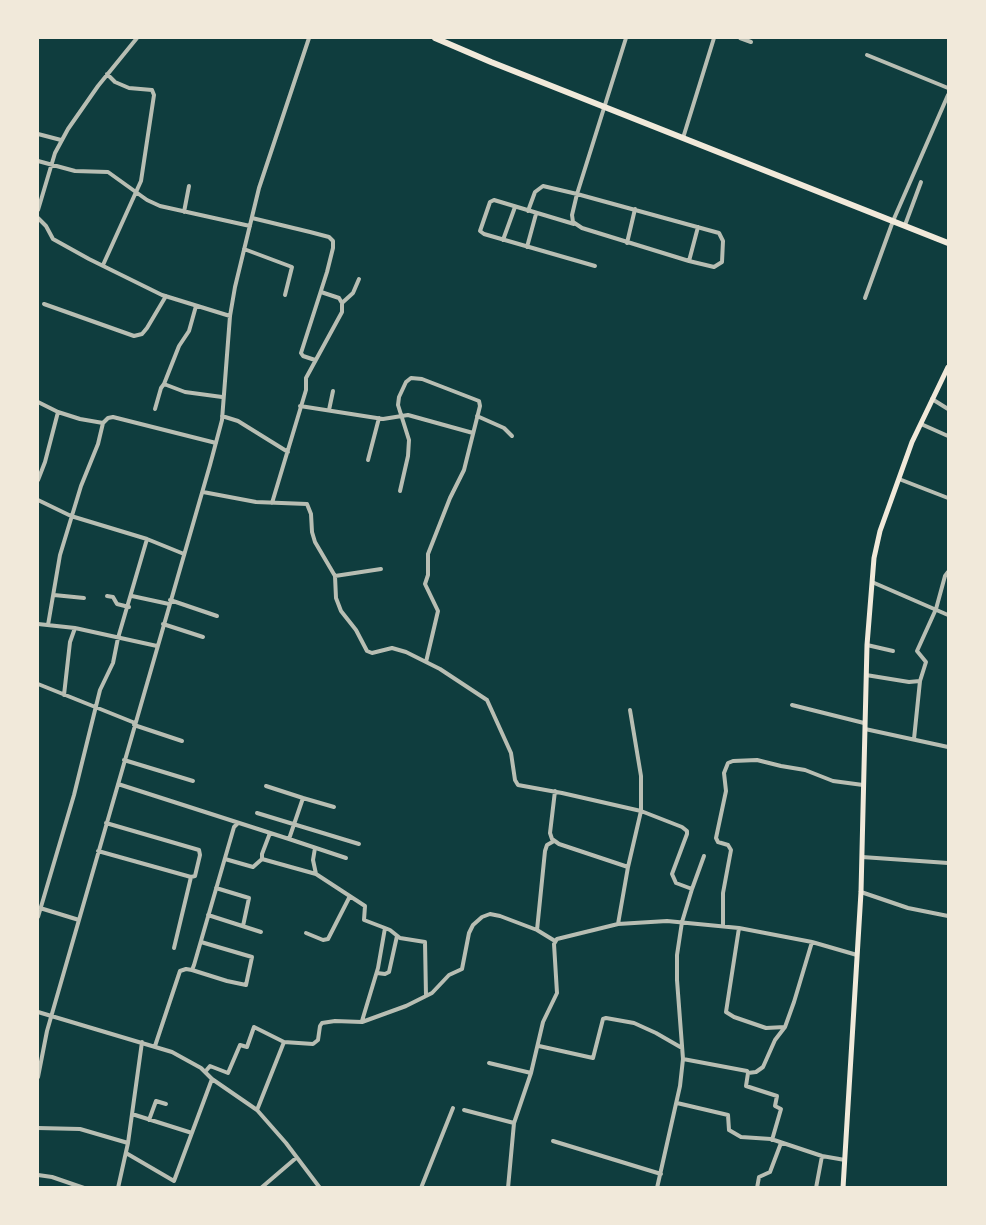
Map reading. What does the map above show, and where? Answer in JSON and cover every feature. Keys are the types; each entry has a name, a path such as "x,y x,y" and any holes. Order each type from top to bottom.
{"main road":[{"path":"435,38 948,243"},
{"path":"843,1188 861,892 864,726 871,581 880,531 898,479 920,424 946,377 948,367"}],"street":[{"path":"38,210 62,140 82,106 137,38"},
{"path":"38,1077 78,920 216,443 222,416 230,316 244,249 259,188 309,38"},
{"path":"574,224 572,215 577,194 626,38"},
{"path":"682,138 714,38"},
{"path":"740,38 751,42"},
{"path":"867,55 948,88"},
{"path":"103,265 138,192 144,173 153,91 129,88 115,82 107,74"},
{"path":"866,298 893,221 948,95"},
{"path":"38,134 62,140"},
{"path":"38,161 75,171 108,172 160,206 250,226"},
{"path":"905,225 921,182"},
{"path":"184,213 189,186"},
{"path":"528,211 535,192 543,186 635,209 722,236 723,260 720,265 714,267 627,243 574,224 536,214 494,200 490,202 480,231 484,234 596,266"},
{"path":"503,240 515,207"},
{"path":"627,243 635,209"},
{"path":"527,247 536,214"},
{"path":"38,218 46,226 53,239 103,265 166,296 230,316"},
{"path":"252,218 329,237 333,241 321,292 301,353 315,360"},
{"path":"689,261 698,227"},
{"path":"244,249 292,267 285,295"},
{"path":"321,292 339,299 353,293 359,279"},
{"path":"44,304 134,336 142,334 147,328 166,296"},
{"path":"272,503 306,390 306,378 342,312 339,299"},
{"path":"155,409 160,388 164,384 178,346 189,331 196,306"},
{"path":"400,491 409,440 398,410 399,397 406,382 413,378 477,399 480,403 464,470 450,498 428,554 428,575 425,584 438,611 426,662"},
{"path":"164,384 185,392 222,397"},
{"path":"329,410 333,391"},
{"path":"932,399 948,409"},
{"path":"38,402 58,412 103,423"},
{"path":"300,406 390,419 408,415 473,433"},
{"path":"38,480 58,412"},
{"path":"222,416 238,421 288,452"},
{"path":"477,416 504,428 512,436"},
{"path":"48,625 60,555 103,423 108,418 114,417 216,443"},
{"path":"368,460 379,418"},
{"path":"920,424 948,436"},
{"path":"898,479 948,498"},
{"path":"203,492 230,499 309,505 315,542 335,576 336,598 341,611 356,630 367,651 372,653 398,649 472,688 487,700 511,753 518,785 641,811 682,827 687,834 672,874 676,883 692,889"},
{"path":"38,500 71,516 147,539 184,554"},
{"path":"38,917 74,795 100,690 111,669 147,539"},
{"path":"335,576 381,569"},
{"path":"914,739 920,681 926,662 917,651 936,609 948,572"},
{"path":"871,581 948,615"},
{"path":"54,596 84,598"},
{"path":"107,596 113,597 116,603 129,607"},
{"path":"132,596 170,602 217,615"},
{"path":"38,624 75,628 157,646"},
{"path":"163,624 203,637"},
{"path":"64,695 70,642 75,628"},
{"path":"867,645 892,651"},
{"path":"866,675 909,682 920,681"},
{"path":"38,684 134,724 182,741"},
{"path":"792,705 948,747"},
{"path":"618,924 641,811 641,776 630,710"},
{"path":"124,760 193,781"},
{"path":"723,926 723,893 731,850 728,845 718,842 716,838 726,791 724,773 728,763 757,760 805,770 833,781 863,784"},
{"path":"118,784 346,858"},
{"path":"266,786 334,807"},
{"path":"555,791 550,833 554,841 628,867"},
{"path":"289,839 303,798"},
{"path":"257,813 359,844"},
{"path":"98,850 191,877 195,876 199,850 106,823"},
{"path":"192,970 234,826 238,823"},
{"path":"225,859 253,867 262,859 270,833"},
{"path":"537,930 545,851 547,845 554,841"},
{"path":"315,848 313,860 316,874"},
{"path":"657,1188 677,1103 683,1059 676,972 682,922 704,856"},
{"path":"862,857 948,862"},
{"path":"262,859 316,874 365,906 364,920 390,930 406,940 423,941 426,944 426,996"},
{"path":"174,948 191,877"},
{"path":"216,888 249,898 243,926"},
{"path":"861,892 908,908 948,916"},
{"path":"306,933 327,940 350,896"},
{"path":"40,908 78,920"},
{"path":"206,1072 210,1066 213,1066 228,1073 240,1045 247,1047 249,1044 254,1027 284,1042 313,1044 318,1040 322,1023 362,1022 406,1006 432,993 449,975 462,969 469,933 477,920 490,914 537,930 555,941"},
{"path":"208,915 261,932"},
{"path":"555,941 564,936 618,924 656,920 739,928 812,942 857,955"},
{"path":"362,1022 376,973 384,928"},
{"path":"739,928 726,1012 766,1028 785,1027"},
{"path":"376,973 389,972 397,936"},
{"path":"508,1188 514,1123 539,1046 543,1022 556,993 555,941"},
{"path":"156,1046 180,971 192,970 246,985 252,957 201,942"},
{"path":"748,1073 763,1067 775,1040 785,1027 812,942"},
{"path":"38,1012 156,1046 182,1057 257,1110 320,1188"},
{"path":"539,1046 593,1058 603,1019 606,1018 634,1023 682,1048"},
{"path":"118,1188 128,1143 142,1042"},
{"path":"257,1110 284,1042"},
{"path":"683,1059 748,1073"},
{"path":"489,1063 531,1073"},
{"path":"748,1073 746,1086 777,1096 775,1106 781,1109 772,1140"},
{"path":"126,1153 174,1181 212,1078"},
{"path":"149,1120 156,1101 166,1104"},
{"path":"677,1103 728,1115 729,1130 735,1135 772,1140 822,1156 845,1160"},
{"path":"421,1188 453,1108"},
{"path":"464,1110 514,1123"},
{"path":"132,1114 192,1133"},
{"path":"38,1128 80,1129 128,1143"},
{"path":"553,1141 661,1174"},
{"path":"757,1188 759,1177 770,1172 781,1143"},
{"path":"816,1188 822,1156"},
{"path":"261,1188 296,1158"},
{"path":"38,1175 84,1188"}]}
